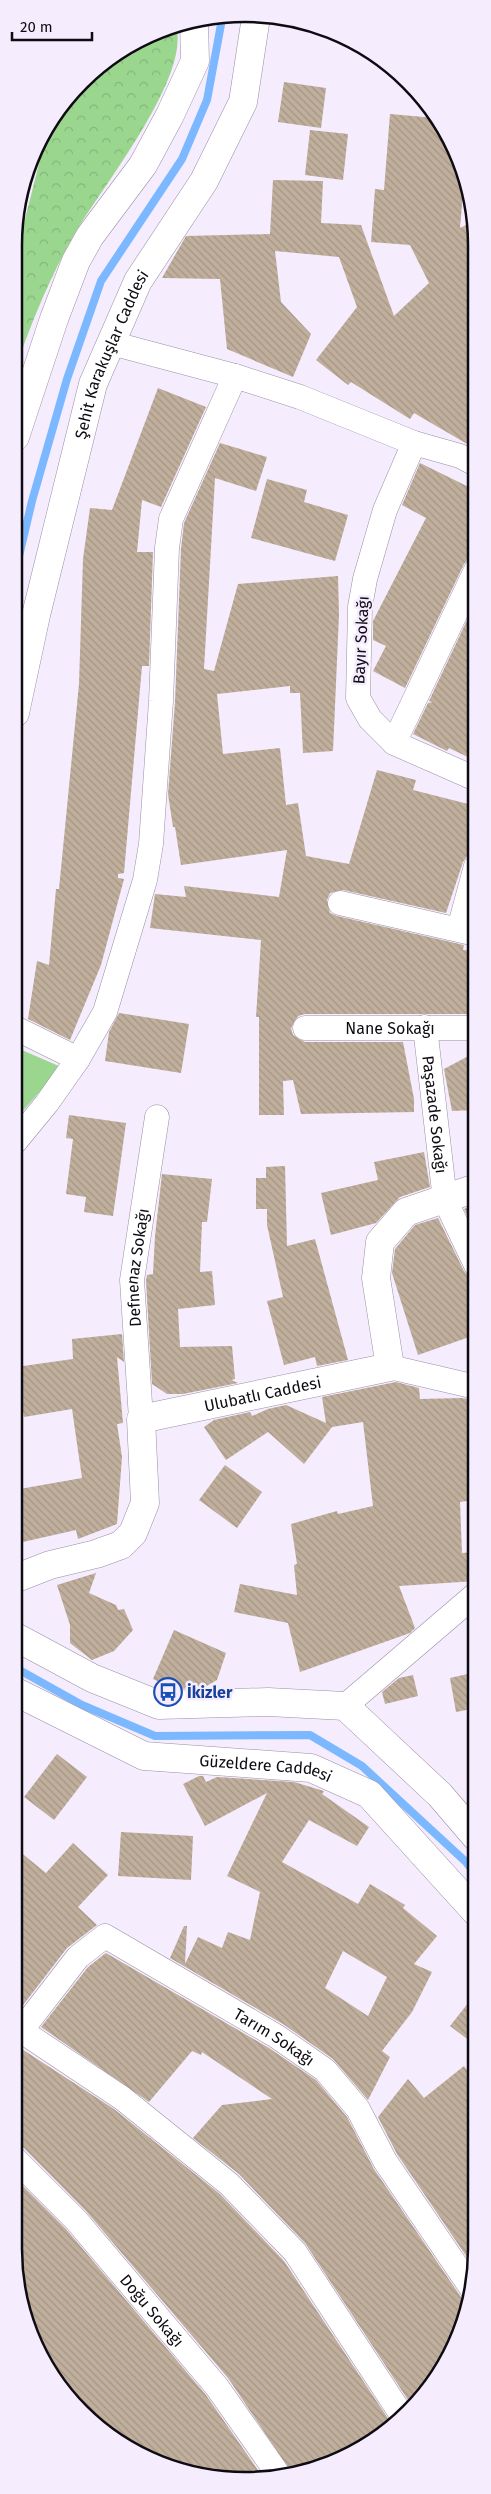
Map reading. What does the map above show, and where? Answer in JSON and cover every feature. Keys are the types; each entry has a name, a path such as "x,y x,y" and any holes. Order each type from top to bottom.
{"main road":[{"name":"Şehit Karakuşlar Caddesi","path":"22,680 36,615 93,384 138,281 204,181 243,102 255,23"},
{"path":"22,418 54,319 76,261 90,236 143,165 170,115 195,61 194,29"},
{"path":"390,1367 376,1278 380,1242 406,1212 468,1191"},
{"name":"Ulubatlı Caddesi","path":"140,1419 390,1367"},
{"path":"22,1576 50,1565 113,1548 121,1544 133,1533 145,1503 140,1419"},
{"path":"22,1640 92,1678 159,1705 268,1702 345,1706 440,1795 468,1828"},
{"name":"Güzeldere Caddesi","path":"22,1695 144,1756 311,1768 369,1794 468,1903"}],"street":[{"path":"111,343 234,376 300,397 414,443 460,456 468,460"},
{"path":"22,1133 47,1103 78,1059 105,1012 145,880 152,825 161,700 167,548 171,519 234,376"},
{"name":"Bayır Sokağı","path":"414,443 385,510 365,579 360,608 358,698 370,719 394,743 468,775"},
{"path":"394,743 468,587"},
{"path":"340,903 468,932"},
{"name":"Paşazade Sokağı","path":"425,1027 445,1200 468,1247"},
{"name":"Nane Sokağı","path":"305,1028 468,1028"},
{"path":"22,1031 78,1059"},
{"name":"Defnenaz Sokağı","path":"140,1419 132,1280 157,1117"},
{"path":"390,1367 468,1386"},
{"path":"345,1706 468,1601"},
{"name":"Tarım Sokağı","path":"22,2023 78,1957 105,1936 276,2036 325,2070 358,2109 385,2161 466,2281"},
{"path":"22,2032 122,2098 229,2184 295,2252 399,2410"},
{"name":"Doğu Sokağı","path":"22,2166 76,2220 217,2387 275,2470"}],"green space":[{"path":"176,33 177,48 170,74 157,103 65,251 42,300 22,350 23,226 41,156 52,134 78,98 98,78 134,52"},
{"path":"22,1050 61,1067 22,1112"}],"building":[{"path":"284,82 326,88 321,128 278,122"},
{"path":"390,114 428,117 446,147 457,174 463,196 460,228 468,224 468,444 414,413 410,419 351,382 348,385 316,360 357,307 339,257 275,251 281,302 311,334 293,377 227,349 220,279 162,278 186,236 270,234 273,180 323,181 321,223 361,225 394,316 429,283 410,245 371,242 375,189 384,190"},
{"path":"310,130 348,134 343,180 305,175"},
{"path":"158,388 206,407 161,507 142,500 137,552 153,552 149,666 142,666 124,873 118,874 118,878 124,879 101,965 70,1040 28,1019 37,961 49,965 56,889 59,889 79,684 83,559 90,508 112,510"},
{"path":"220,443 267,457 256,491 215,478 204,669 214,671 238,584 338,576 339,615 333,751 303,753 300,693 290,693 290,686 217,694 223,754 280,748 286,805 298,803 306,856 349,864 377,770 416,780 413,790 468,804 468,856 463,862 446,913 343,890 330,893 327,900 330,913 337,916 464,945 463,950 468,950 468,1014 305,1014 298,1016 291,1028 293,1035 305,1042 403,1042 414,1099 414,1112 301,1114 293,1080 283,1081 284,1115 259,1115 259,1017 256,1017 261,940 150,928 155,894 186,897 184,886 279,897 287,850 181,865 168,794 175,702 181,549 184,523"},
{"path":"420,463 468,487 468,559 405,688 373,671 386,646 373,640 373,621 426,518 402,505"},
{"path":"267,479 307,490 304,502 348,515 335,561 251,538"},
{"path":"468,618 468,757 449,748 447,751 413,734 428,703 433,702 429,701"},
{"path":"119,1013 189,1024 181,1073 105,1061 109,1032"},
{"path":"468,1056 468,1110 452,1111 444,1069"},
{"path":"69,1115 126,1123 113,1216 84,1212 86,1197 66,1194 73,1139 66,1138"},
{"path":"424,1152 430,1187 400,1197 376,1223 331,1235 321,1193 378,1180 374,1162"},
{"path":"285,1166 287,1246 315,1239 348,1360 317,1366 315,1357 284,1365 267,1301 283,1297 267,1225 267,1209 256,1209 256,1178 266,1178 266,1167"},
{"path":"162,1174 212,1179 207,1222 202,1222 200,1272 212,1271 215,1305 178,1309 180,1347 232,1346 235,1379 231,1380 238,1383 183,1394 167,1394 152,1384 146,1281 147,1275 153,1274"},
{"path":"468,1207 468,1217 464,1209"},
{"path":"438,1218 468,1276 468,1337 418,1355 392,1273 395,1249 415,1225"},
{"path":"122,1334 124,1362 117,1357 123,1423 117,1424 122,1457 117,1524 78,1539 76,1530 22,1542 22,1489 82,1478 72,1409 24,1417 22,1404 22,1366 73,1359 72,1339"},
{"path":"396,1382 419,1388 420,1399 468,1399 468,1501 460,1502 462,1553 468,1553 468,1582 399,1586 415,1628 410,1633 300,1672 288,1623 234,1612 240,1584 297,1595 294,1565 297,1564 291,1524 337,1511 338,1514 373,1506 363,1422 332,1427 304,1464 268,1432 226,1460 204,1427 214,1420 250,1412 252,1416 268,1409 286,1405 326,1423 322,1397"},
{"path":"225,1465 262,1492 237,1528 199,1500"},
{"path":"96,1573 89,1593 116,1605 118,1610 124,1609 133,1630 114,1651 92,1660 70,1643 70,1625 57,1585"},
{"path":"174,1630 226,1653 217,1680 203,1688 174,1689 153,1679"},
{"path":"468,1674 468,1710 456,1712 450,1678"},
{"path":"413,1675 418,1696 385,1704 382,1692 399,1678"},
{"path":"57,1754 87,1777 54,1820 24,1797"},
{"path":"203,1776 206,1782 217,1777 294,1782 324,1791 322,1794 369,1827 357,1846 309,1820 282,1862 358,1904 370,1884 405,1905 403,1908 437,1936 414,1964 432,1972 412,2012 382,2051 390,2057 368,2100 333,2059 283,2024 170,1958 184,1926 187,1926 185,1964 198,1937 222,1948 228,1932 250,1940 260,1892 227,1876 267,1793 205,1826 183,1784","holes":["343,1951 387,1977 368,2016 325,1988"]},
{"path":"121,1832 193,1836 191,1880 118,1876"},
{"path":"73,1843 108,1875 78,1907 97,1925 67,1948 22,2006 22,1854 46,1873"},
{"path":"106,1953 269,2048 316,2080 347,2117 374,2169 463,2298 457,2320 446,2347 431,2372 408,2401 305,2243 239,2174 193,2138 222,2105 272,2099 202,2052 201,2055 192,2051 149,2102 41,2027 88,1967"},
{"path":"468,2003 468,2040 450,2026"},
{"path":"22,2049 114,2109 220,2194 284,2261 389,2419 344,2449 317,2460 288,2467 228,2378 86,2211 22,2147"},
{"path":"464,2066 468,2071 468,2259 397,2154 378,2117 408,2079 424,2098"},
{"path":"22,2185 66,2229 206,2395 259,2471 216,2470 160,2455 122,2434 98,2416 78,2396 60,2372 45,2347 30,2306 24,2278 22,2248"}],"waterway":[{"path":"22,543 32,501 67,379 101,281 182,159 207,100 221,24"},
{"path":"22,1671 82,1705 155,1736 310,1735 362,1766 468,1865"}],"place":[{"name":"İkizler","path":"168,1692"}]}
